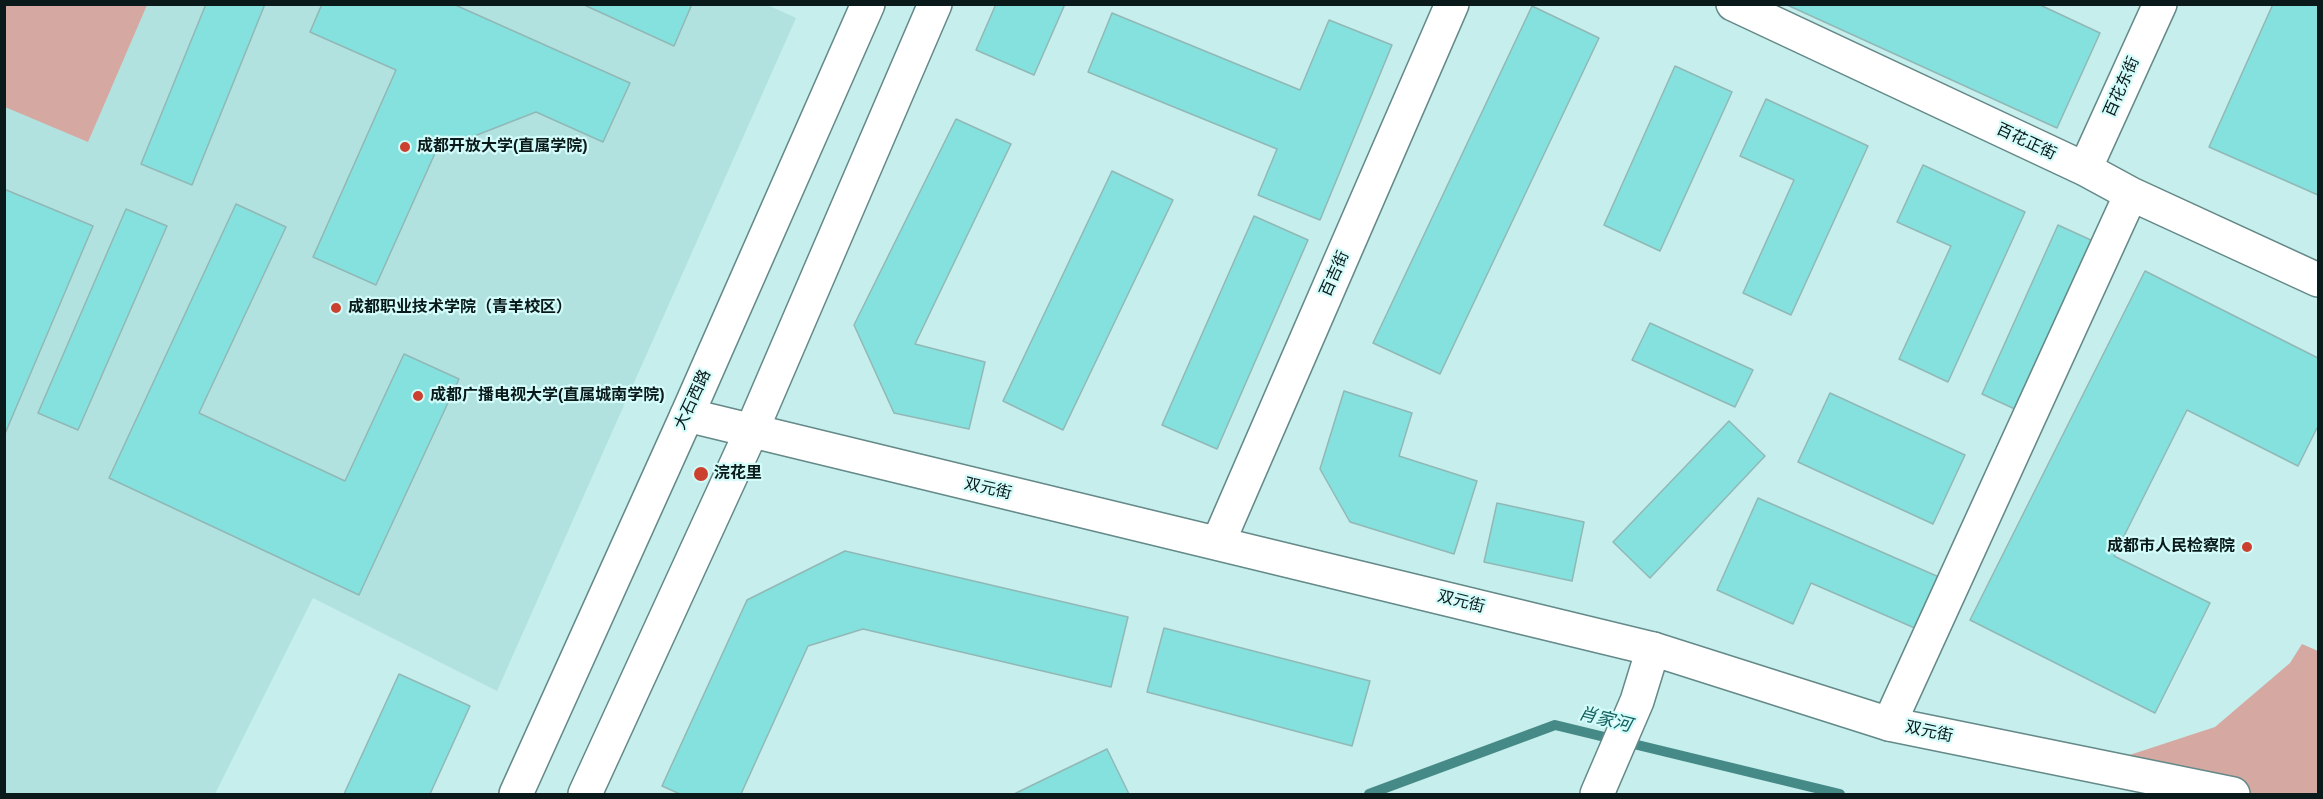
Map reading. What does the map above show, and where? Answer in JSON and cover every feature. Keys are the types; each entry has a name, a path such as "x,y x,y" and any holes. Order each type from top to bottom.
{"main road":[{"name":"大石西路","path":"516,795 868,4"},
{"path":"585,795 751,432 935,4"},
{"name":"百吉街","path":"1218,543 1452,4"},
{"name":"百花正街","path":"1733,4 2085,169 2131,194 2319,280"},
{"name":"百花东街","path":"2085,169 2160,4"},
{"path":"1889,724 2131,194"},
{"name":"双元街","path":"687,415 1653,649 1889,724 2233,795"},
{"path":"1597,795 1637,701 1653,649"}],"shaded area":[{"path":"5,4 147,5 88,142 5,107"},
{"name":"成都职业技术学院（青羊校区）","path":"765,4 796,18 497,691 313,598 215,794 5,794 5,5"},
{"path":"2302,644 2318,651 2318,794 2182,794 2099,765 2215,727 2290,663"}],"building":[{"path":"206,4 265,4 192,185 141,164"},
{"name":"成都开放大学(直属学院)","path":"322,4 453,4 630,83 603,142 536,112 436,151 376,285 313,257 396,70 310,32"},
{"path":"582,4 692,4 674,46"},
{"path":"996,4 1065,4 1034,75 976,50"},
{"path":"1785,4 2038,4 2100,33 2057,128"},
{"path":"2273,4 2318,4 2318,195 2209,147"},
{"path":"1532,6 1599,38 1440,374 1373,343"},
{"path":"1112,13 1300,90 1329,20 1392,45 1320,220 1258,195 1277,149 1088,72"},
{"path":"1675,66 1732,92 1660,251 1604,225"},
{"path":"1766,99 1868,146 1791,315 1743,293 1794,180 1740,156"},
{"path":"956,119 1011,144 915,344 985,362 969,429 894,413 854,325"},
{"path":"1923,165 2025,212 1948,382 1899,359 1951,246 1897,222"},
{"path":"1112,171 1173,200 1063,430 1003,401"},
{"path":"4,189 93,226 4,436"},
{"name":"成都广播电视大学(直属城南学院)","path":"236,204 286,227 199,413 345,481 404,354 459,379 359,595 109,478"},
{"path":"126,209 167,226 78,430 38,413"},
{"path":"1254,216 1308,240 1217,449 1162,425"},
{"path":"2058,225 2093,241 2017,410 1982,394"},
{"path":"2145,271 2318,358 2318,426 2298,466 2187,410 2114,556 2210,603 2155,713 1970,620"},
{"path":"1650,323 1753,370 1735,407 1632,360"},
{"path":"1344,391 1412,413 1399,456 1477,481 1454,554 1350,522 1320,469"},
{"path":"1830,393 1965,455 1933,524 1798,462"},
{"path":"1729,421 1765,456 1650,578 1613,542"},
{"path":"1758,498 1939,577 1917,629 1811,583 1793,624 1717,590"},
{"path":"1497,503 1584,522 1572,581 1484,562"},
{"path":"845,551 1128,617 1111,687 863,629 808,646 741,794 680,794 662,786 747,600"},
{"path":"1164,628 1370,681 1352,746 1147,692"},
{"path":"399,674 470,706 430,794 344,794"},
{"path":"1107,749 1129,794 1014,794"}],"waterway":[{"name":"肖家河","path":"1369,794 1555,725 1840,794"}],"place":[{"name":"成都开放大学(直属学院)","path":"405,147"},
{"name":"成都职业技术学院（青羊校区）","path":"336,308"},
{"name":"成都广播电视大学(直属城南学院)","path":"418,396"},
{"name":"浣花里","path":"701,474"},
{"name":"成都市人民检察院","path":"2247,547"}]}
